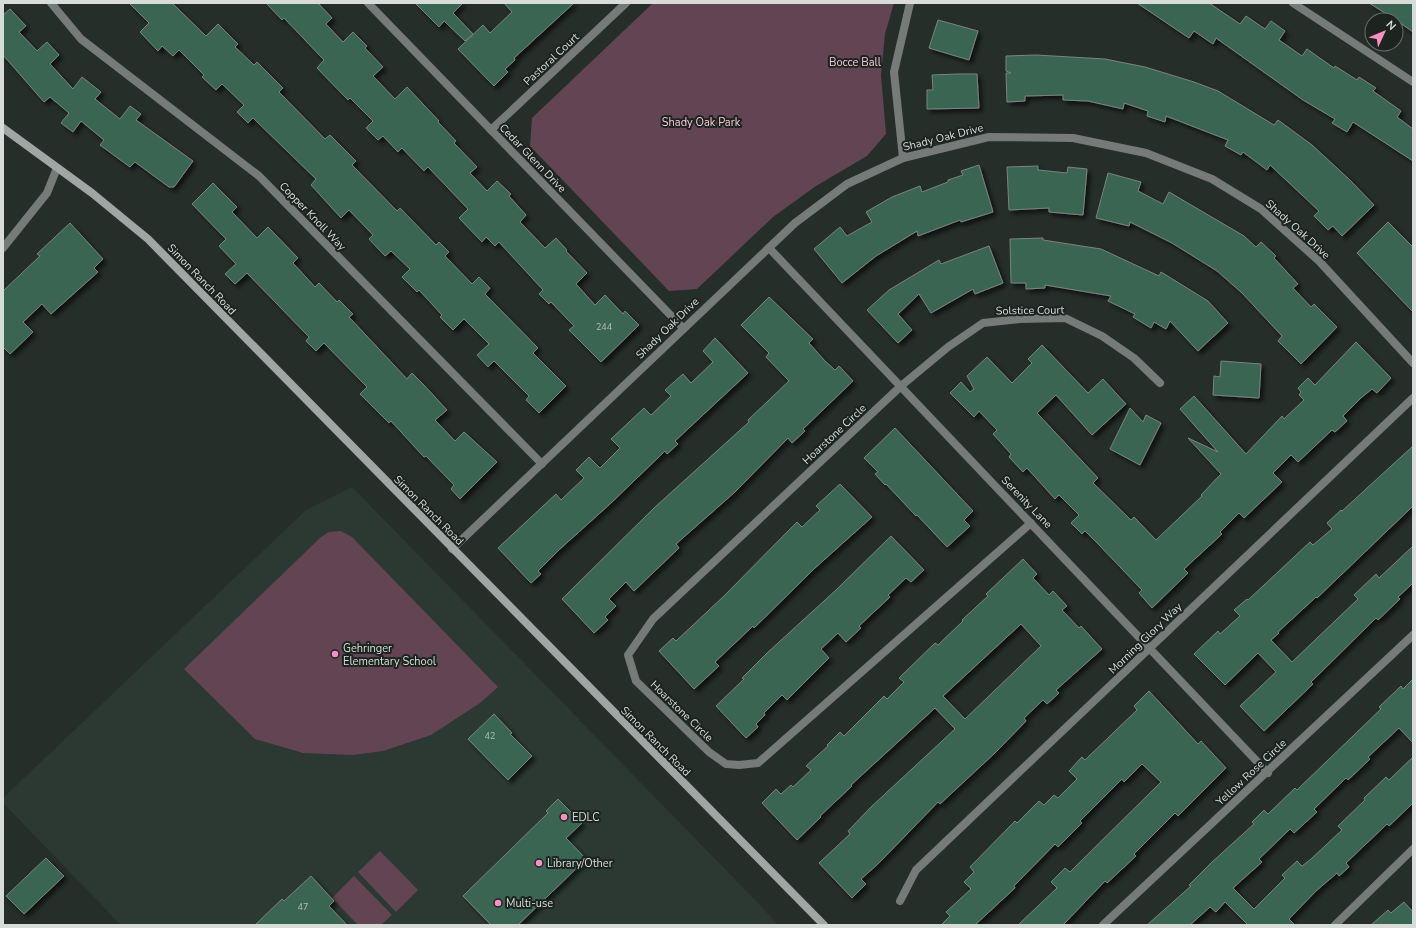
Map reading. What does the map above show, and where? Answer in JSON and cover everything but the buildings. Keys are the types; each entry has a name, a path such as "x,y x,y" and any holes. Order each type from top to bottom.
{"street":[{"name":"Copper Knoll Way","path":"51,3 81,39 259,176 542,464"},
{"name":"Cedar Glenn Drive","path":"368,3 683,328"},
{"name":"Pastoral Court","path":"491,130 626,3"},
{"path":"903,158 894,72 910,3"},
{"path":"1293,3 1413,82"},
{"name":"Simon Ranch Road","path":"3,128 92,193 148,239 824,925"},
{"name":"Shady Oak Drive","path":"452,549 795,223 847,184 903,158 989,137 1073,138 1146,153 1212,179 1261,209 1319,261 1413,363"},
{"path":"3,248 47,192 57,168"},
{"name":"Serenity Lane","path":"769,248 1268,773"},
{"name":"Solstice Court","path":"901,386 948,347 983,322 1065,318 1102,336 1134,358 1160,383"},
{"name":"Hoarstone Circle","path":"901,386 653,619 628,656 636,681 700,743 726,764 758,764 1031,522"},
{"name":"Morning Glory Way","path":"900,901 916,870 1413,398"},
{"name":"Yellow Rose Circle","path":"1103,925 1268,773 1413,635"},
{"path":"1335,925 1413,849"}],"shaded area":[{"name":"Gehringer Elementary School","path":"352,487 778,925 121,925 3,803 3,798 306,510"}],"green space":[{"name":"Shady Oak Park","path":"653,3 894,3 885,34 881,75 886,134 867,156 816,186 773,217 697,289 669,291 530,146 532,118"},
{"path":"341,531 352,537 498,687 480,703 431,735 383,751 353,755 303,753 255,739 184,669 321,537 329,532"},
{"path":"380,851 418,890 396,912 358,872"},
{"path":"354,876 392,915 381,925 358,925 332,898"}],"place":[{"name":"Gehringer Elementary School","path":"335,654"},
{"name":"EDLC","path":"564,817"},
{"name":"Library/Other","path":"539,863"},
{"name":"Multi-use","path":"498,903"}],"park label":[{"name":"Bocce Ball","path":"855,62"}]}
